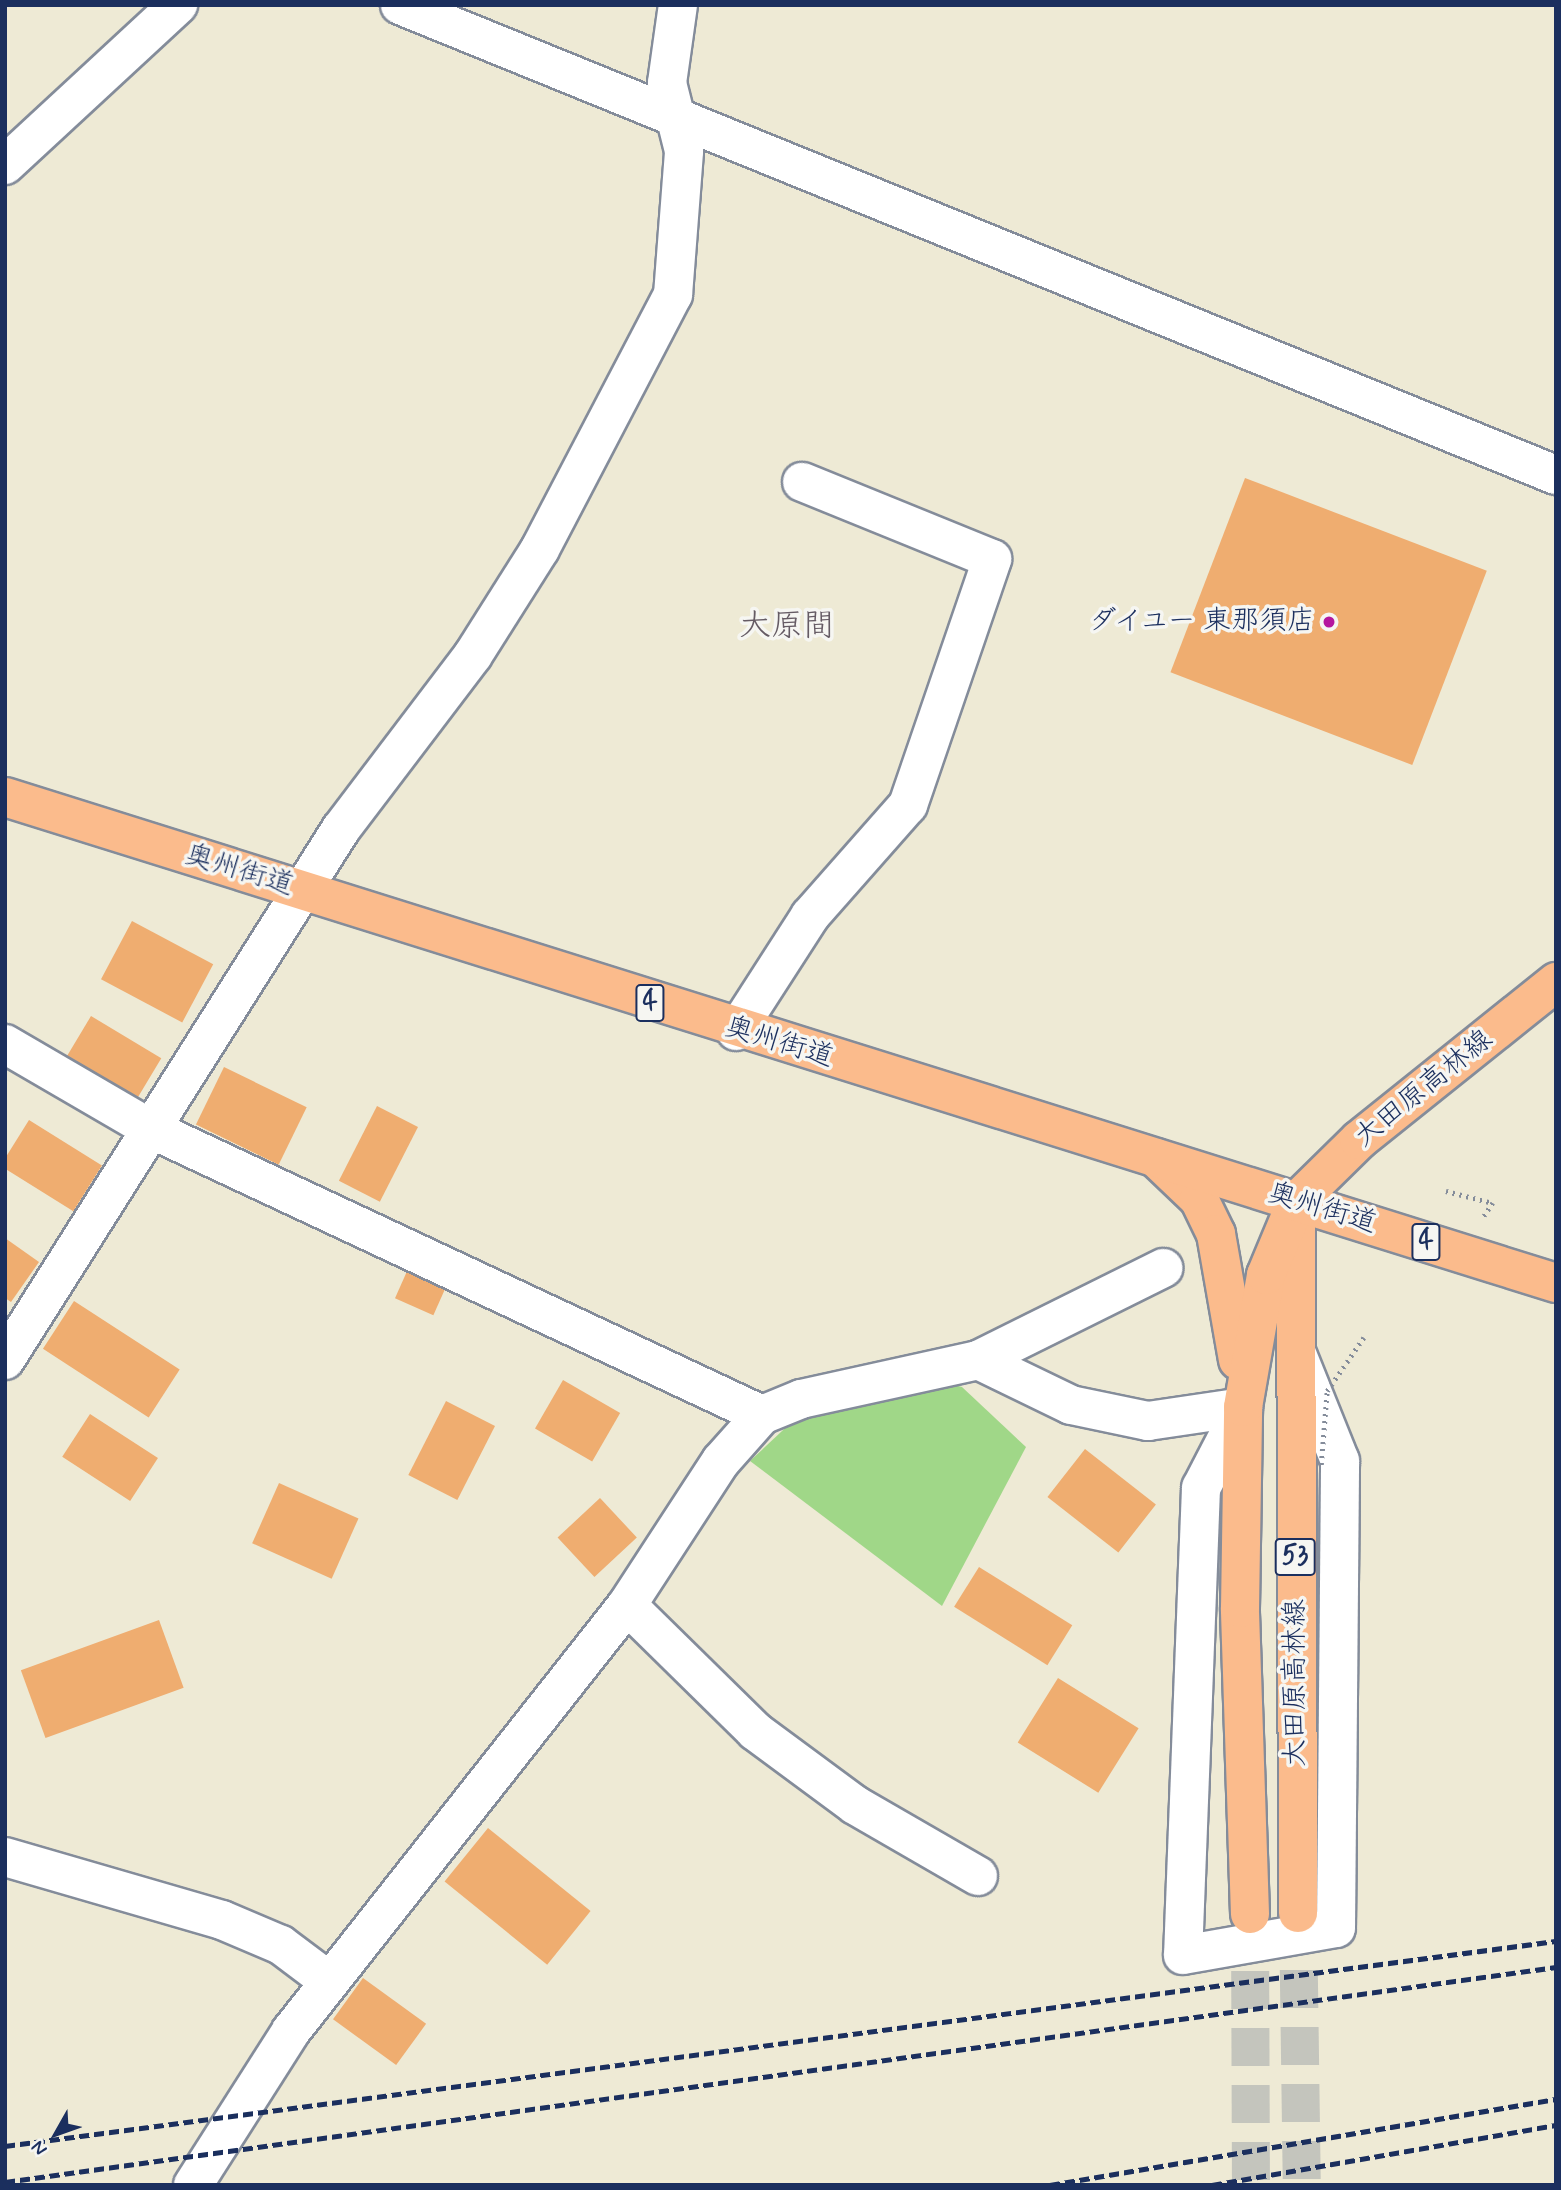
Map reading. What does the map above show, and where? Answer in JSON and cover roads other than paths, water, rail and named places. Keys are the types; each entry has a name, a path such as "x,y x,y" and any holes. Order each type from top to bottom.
{"main road":[{"name":"奥州街道","path":"5,797 736,1031 1297,1201 1556,1283"},
{"name":"大田原高林線","path":"1250,1914 1240,1608 1243,1407 1266,1275 1297,1201 1359,1140 1556,982"},
{"name":"大田原高林線","path":"1156,1158 1199,1199 1216,1234 1243,1407"},
{"name":"大田原高林線","path":"1297,1201 1294,1346 1298,1913"}],"street":[{"path":"5,165 178,5"},
{"path":"400,5 1556,475"},
{"path":"5,1360 302,891 473,654 540,549 667,307 681,231 684,151 678,118 667,83 677,5"},
{"path":"736,1031 810,916 908,805 992,559 802,482"},
{"path":"5,1044 153,1130 762,1415"},
{"path":"193,2185 329,1981 627,1605 721,1461 762,1415 801,1399 978,1360 1163,1268"},
{"path":"1243,1407 1201,1488 1183,1955 1336,1928 1340,1461 1294,1346"},
{"path":"978,1360 1070,1405 1148,1421 1243,1407"},
{"path":"627,1605 755,1731 855,1805 978,1876"},
{"path":"5,1857 222,1920 281,1945 329,1981"}],"tunnel":[{"path":"1298,1913 1302,2185"},
{"path":"1250,1914 1251,2185"}],"railway":[{"path":"5,2146 1556,1941"},
{"path":"5,2182 1556,1967"},
{"path":"1050,2185 1556,2099"},
{"path":"1212,2185 1556,2125"}],"place":[{"name":"ダイユー 東那須店","path":"1329,622"}],"district":[{"name":"大原間","path":"787,626"}]}
